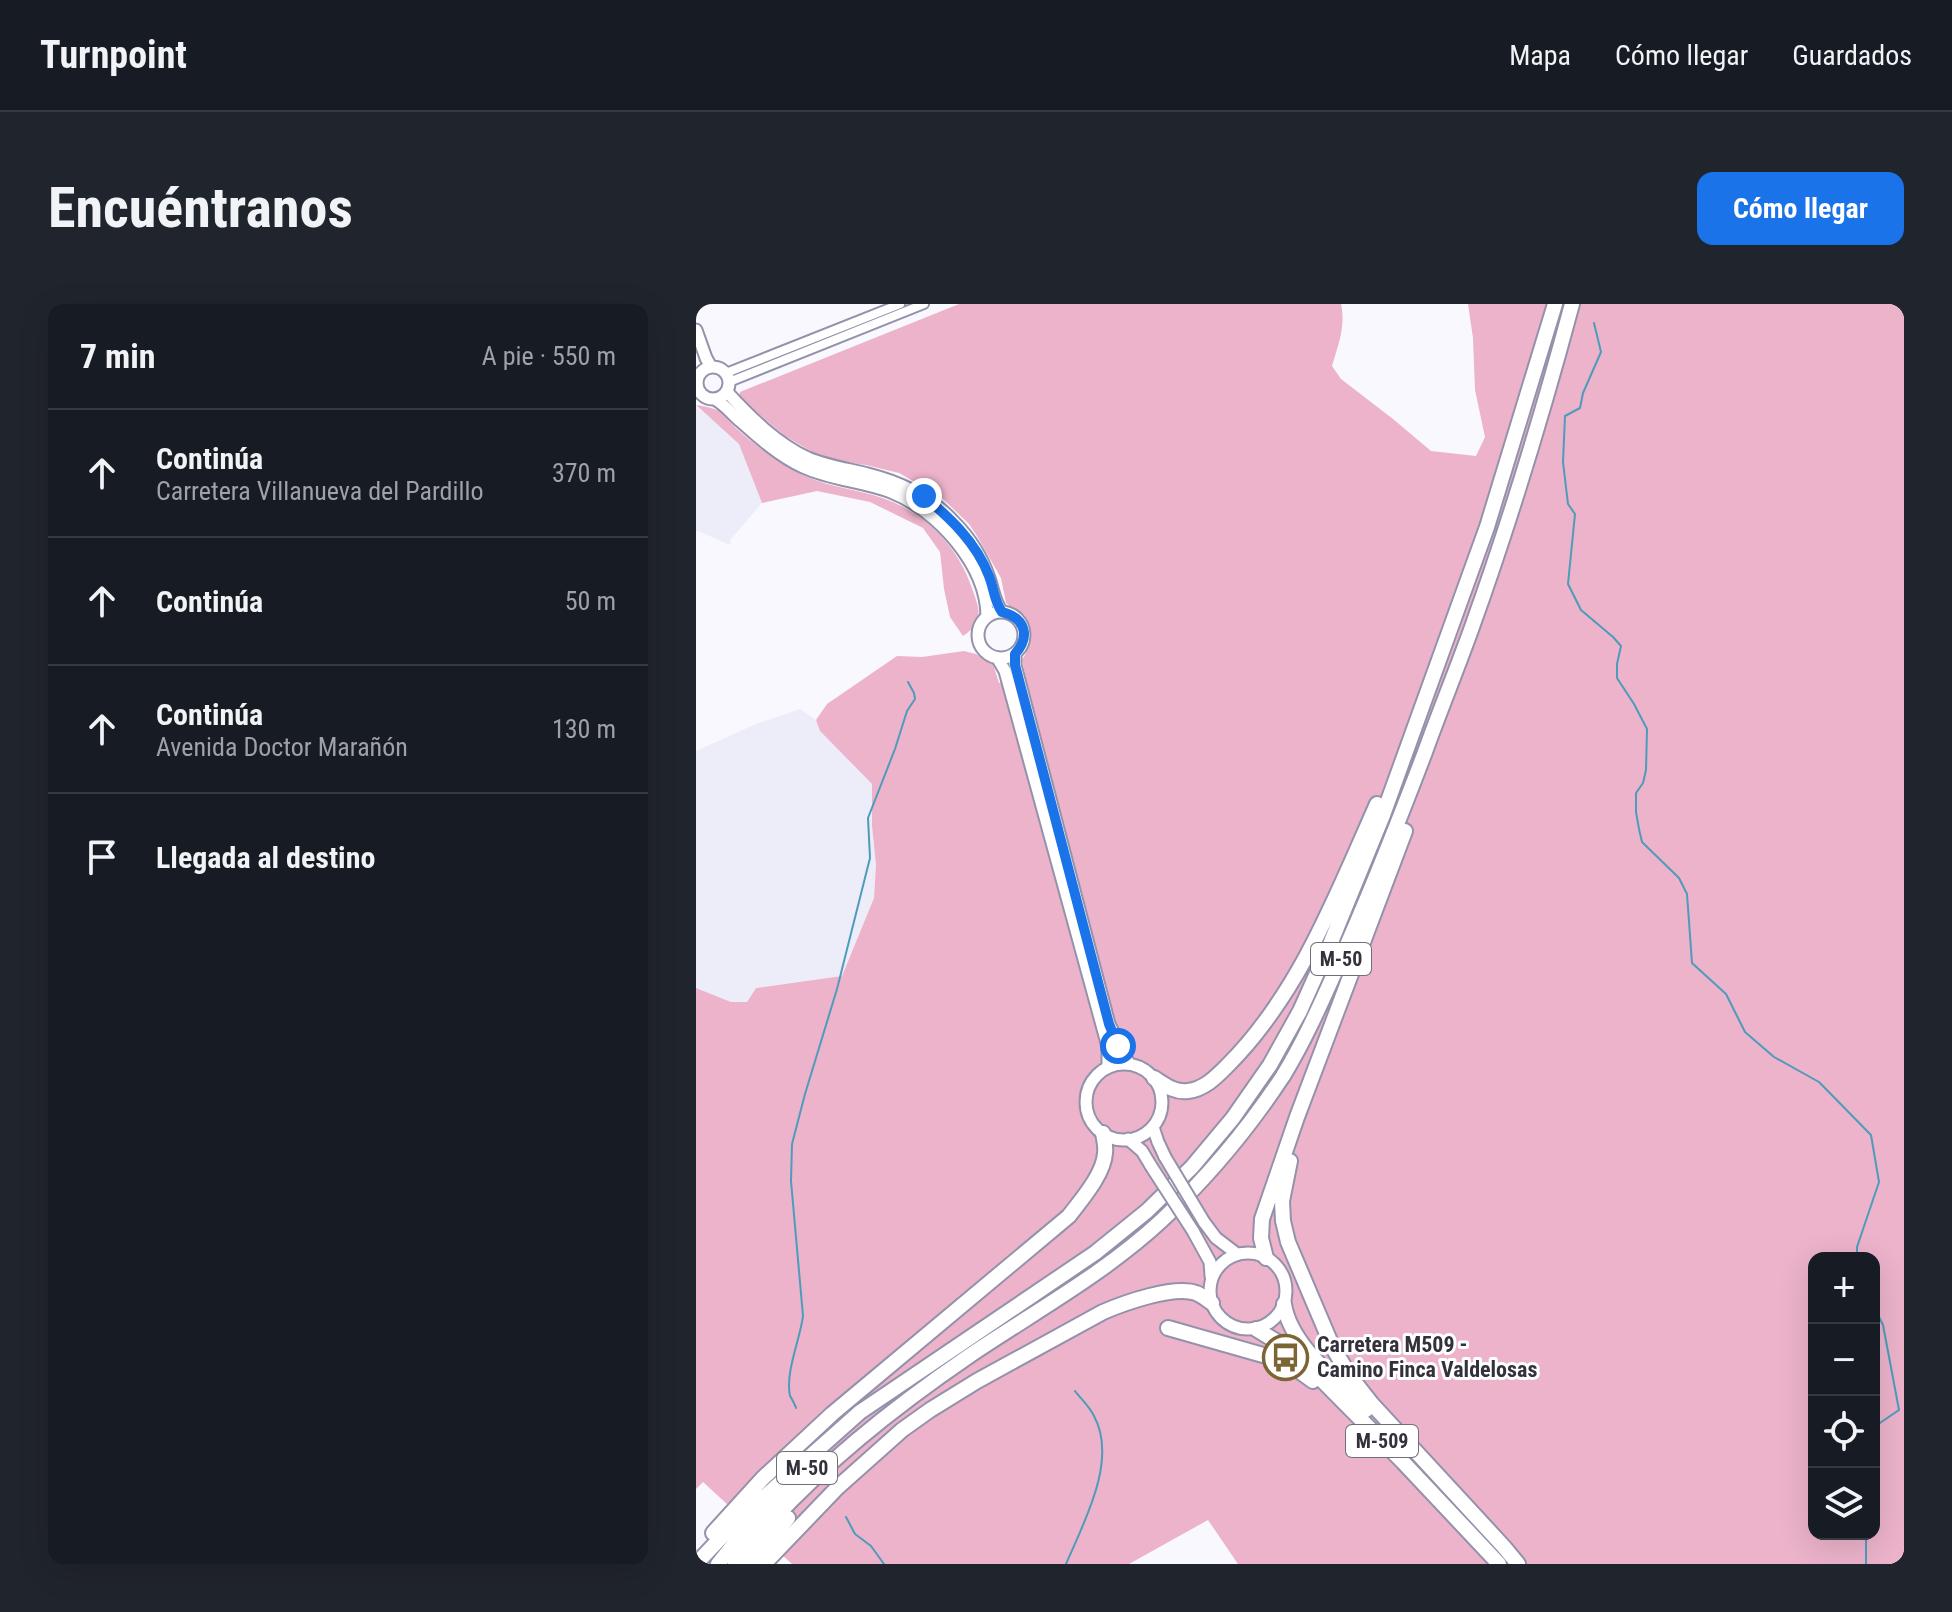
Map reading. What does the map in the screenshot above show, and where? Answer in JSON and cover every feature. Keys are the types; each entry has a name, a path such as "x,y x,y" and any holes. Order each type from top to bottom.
{"highway":[{"name":"M-50","path":"718,1564 742,1534 798,1476 905,1382 1095,1253 1147,1211 1192,1167 1233,1118 1270,1065 1300,1011 1325,956 1383,815 1487,527 1555,304"},
{"name":"M-50","path":"735,1564 816,1475 857,1441 969,1356 1107,1266 1159,1223 1204,1179 1248,1127 1284,1073 1314,1018 1393,834 1472,626 1549,389 1572,304"},
{"path":"1266,1258 1261,1238 1262,1219 1438,739 1472,626"},
{"path":"1154,1078 1183,1092 1207,1084 1246,1047 1287,991 1317,935 1377,805 1428,673 1449,634"},
{"path":"1297,1117 1282,1201 1283,1221 1288,1242 1333,1348 1372,1404 1504,1547 1515,1564"},
{"path":"696,1553 763,1478 832,1414 1069,1216 1102,1165 1106,1154 1103,1133"},
{"path":"764,1564 838,1487 902,1430 977,1381 1122,1304 1153,1295 1185,1291 1198,1293 1212,1303"},
{"name":"M-509","path":"1284,1304 1291,1329 1306,1349 1515,1564"},
{"path":"1168,1328 1291,1365 1385,1443"},
{"name":"M-509","path":"1256,1329 1292,1351 1385,1443 1499,1564"},
{"path":"696,1564 733,1525 860,1412 905,1382"},
{"path":"750,1564 857,1441"}],"street":[{"path":"716,400 728,382 900,304"},
{"path":"728,382 924,304"},
{"path":"696,330 711,367"},
{"path":"987,617 979,579 944,527 918,506 891,492 829,477 801,466 775,450 716,400 703,397 696,381 697,371 717,367 748,414 780,441 807,457 897,482 924,496 953,520 975,548 989,575 1002,612"},
{"path":"1002,612 1019,620 1024,638 1015,654 998,659 982,649 978,631 987,617 1002,612"},
{"path":"1015,654 1015,665 1109,1024 1129,1064"},
{"path":"998,659 1005,671 1108,1047 1108,1067"},
{"path":"1118,1064 1138,1066 1154,1078 1162,1097 1162,1108 1159,1118 1146,1133 1128,1139 1111,1137 1094,1124 1088,1113 1087,1101 1092,1081 1108,1067 1118,1064"},
{"path":"1153,1127 1165,1157 1204,1222 1216,1238 1237,1254"},
{"path":"1128,1139 1142,1151 1210,1262 1212,1303"},
{"path":"1211,1276 1225,1260 1237,1254 1247,1252 1266,1258"},
{"name":"M-509","path":"1266,1258 1275,1264 1285,1283 1284,1304"},
{"name":"M-509","path":"1212,1303 1228,1325 1238,1329 1256,1329"},
{"path":"1256,1329 1268,1324 1284,1304"}],"shaded area":[{"path":"959,304 1341,304 1342,328 1332,366 1341,379 1431,451 1476,456 1485,437 1475,390 1468,304 1904,304 1904,1564 1238,1564 1208,1520 1129,1564 792,1564 703,1482 696,1489 696,988 731,1002 747,1002 756,988 842,976 874,898 876,865 872,784 820,731 816,720 827,704 897,656 922,657 964,651 993,664 999,683 1026,679 1022,660 1029,634 1021,616 1006,603 1001,578 977,536 941,497 899,473 831,460 814,453 785,436 739,396 740,392"},
{"path":"696,405 720,411 758,447 797,472 891,501 908,509 937,531 967,576 979,612 974,627 963,636 950,617 940,552 923,528 870,502 817,491 762,503 739,444"},
{"path":"696,406 739,443 762,503 731,539 730,545 696,532"},
{"path":"800,709 816,720 820,731 872,784 876,865 874,898 842,976 756,988 747,1002 731,1002 696,988 696,751 756,724"}],"waterway":[{"path":"1594,323 1601,352 1583,393 1580,408 1565,416 1563,462 1568,504 1575,514 1568,584 1581,610 1621,646 1617,678 1647,729 1646,770 1643,783 1636,793 1639,829 1642,842 1679,878 1687,894 1692,963 1726,994 1745,1032 1774,1057 1819,1082 1871,1135 1879,1182 1857,1252"},
{"path":"796,1408 789,1387 803,1316 791,1181 792,1144 837,989 870,858 868,818 907,711 915,699 908,682"},
{"path":"1880,1319 1899,1410 1880,1423"},
{"path":"1066,1564 1096,1491 1102,1452 1094,1416 1075,1391"},
{"path":"846,1517 855,1534 871,1546 884,1564"},
{"path":"1866,1540 1866,1564"}],"place":[{"name":"Carretera M509 - Camino Finca Valdelosas","path":"1286,1357"}],"route":[{"path":"924,496 953,520 975,548 989,575 997,605 1002,612 1019,620 1023,629 1024,638 1015,654 1015,665 1109,1024 1118,1046"}]}
